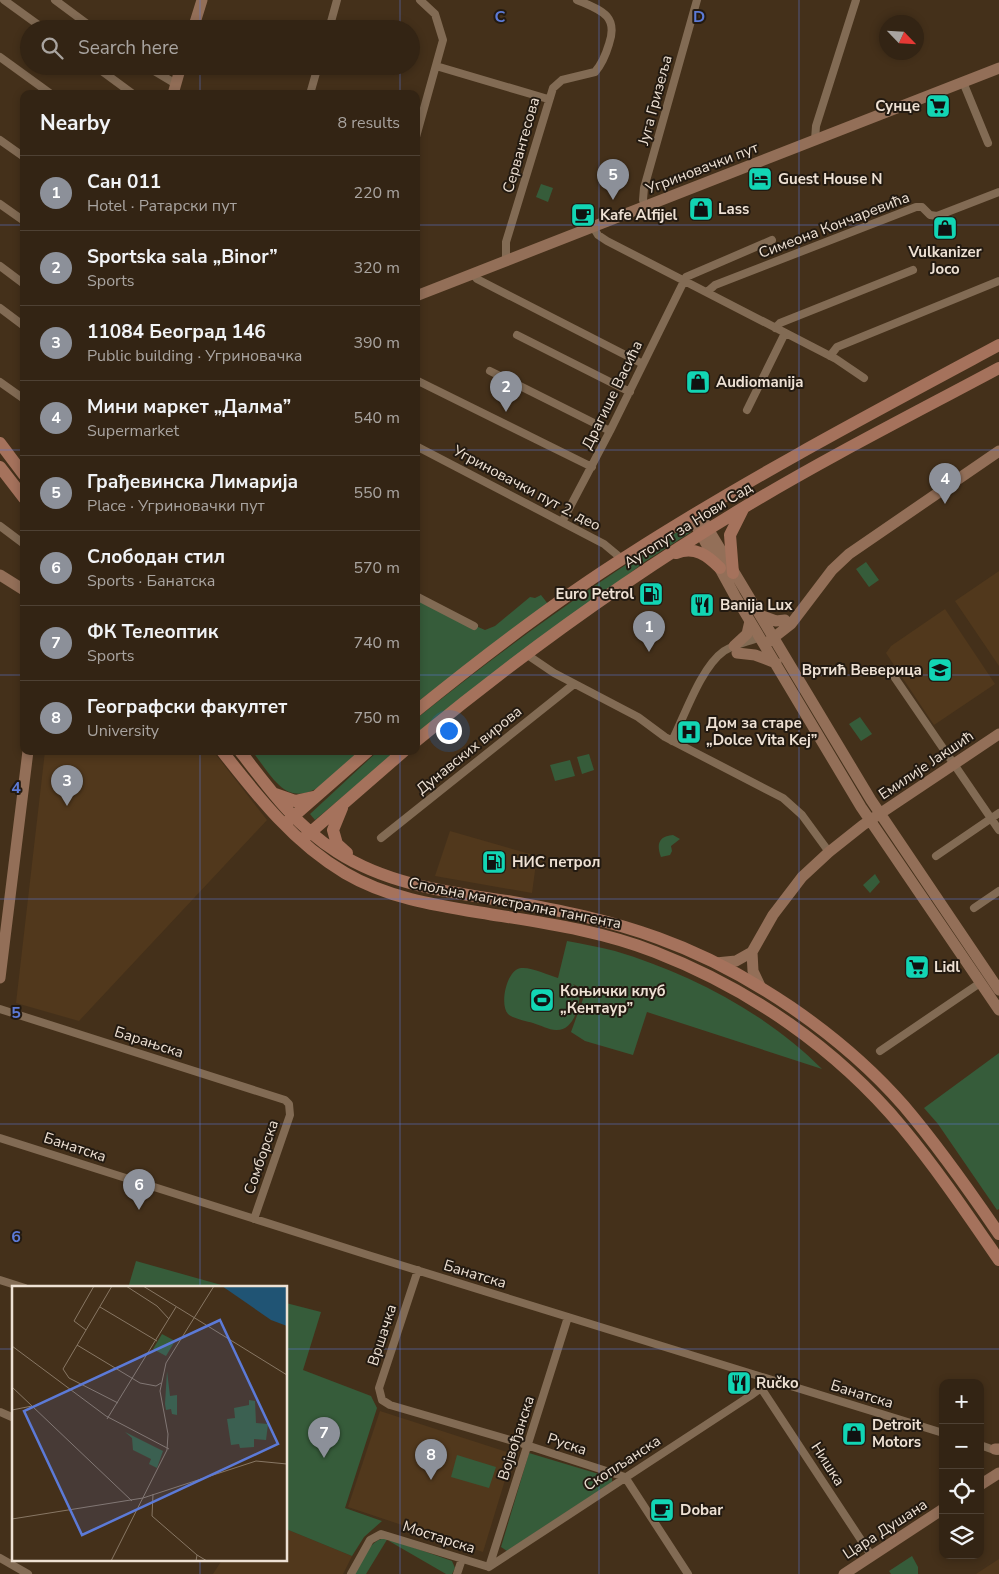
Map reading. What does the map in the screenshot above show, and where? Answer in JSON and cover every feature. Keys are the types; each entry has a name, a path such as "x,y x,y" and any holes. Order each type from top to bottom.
{"main road":[{"name":"Аутопут за Нови Сад","path":"420,708 490,652 622,559 694,514 813,445 999,345"},
{"name":"Аутопут за Нови Сад","path":"420,738 526,654 662,559 744,507 999,368"},
{"path":"3,446 20,455"},
{"path":"3,446 20,469"},
{"path":"0,467 20,493"},
{"path":"734,573 730,535 744,507"},
{"path":"662,559 684,551 696,551 707,556 720,568"},
{"path":"226,755 305,837 399,755"},
{"path":"243,755 273,793 288,821"},
{"path":"288,821 363,755"},
{"path":"273,793 296,801 320,793"},
{"path":"347,800 334,822 333,835 341,848 364,865"},
{"name":"Спољна магистрална тангента","path":"305,837 364,865 421,886 581,914 658,938 716,963 761,988 829,1036 882,1083 925,1132 996,1230"},
{"name":"Спољна магистрална тангента","path":"305,837 346,874 396,895 457,909 576,929 615,938 673,959 735,989 788,1022 822,1048 866,1088 914,1141 999,1260"},
{"path":"980,1234 996,1230"}],"street":[{"path":"4,0 32,20"},
{"path":"55,0 82,20"},
{"path":"196,20 202,0"},
{"path":"331,20 337,0"},
{"path":"420,0 435,14 443,34 420,123"},
{"name":"Сервантесова","path":"506,261 506,242 548,99 555,85 560,81 595,72 606,53 612,36 612,24 605,14 577,0"},
{"name":"Југа Гризеља","path":"644,207 644,188 697,0"},
{"path":"815,140 816,126 856,0"},
{"path":"0,57 20,71"},
{"path":"436,66 548,99"},
{"name":"Угриновачки пут","path":"420,294 999,68"},
{"path":"25,75 46,90"},
{"path":"107,75 128,90"},
{"path":"157,75 174,89 178,75"},
{"path":"311,90 315,75"},
{"path":"962,82 988,144"},
{"path":"0,140 20,154"},
{"name":"Симеона Кончаревића","path":"707,292 715,284 916,207 922,207 930,216 937,216 999,192"},
{"path":"0,204 20,218"},
{"path":"593,227 598,235 608,241 830,356 864,378"},
{"path":"684,280 688,275 772,240"},
{"path":"0,266 20,281"},
{"path":"776,328 780,323 913,270"},
{"path":"473,274 477,279 643,364"},
{"name":"Драгише Васића","path":"562,522 610,432 684,280"},
{"path":"830,356 837,348 999,281"},
{"path":"0,308 20,323"},
{"path":"747,410 784,333"},
{"path":"517,335 630,392"},
{"path":"490,370 610,432"},
{"path":"0,382 20,395"},
{"path":"420,382 592,467"},
{"name":"Угриновачки пут 2. део","path":"420,448 604,544 622,559"},
{"path":"672,740 707,672 721,653 767,638 788,622 832,570 849,554 999,451"},
{"path":"694,514 734,573 755,618 748,634 736,649"},
{"path":"0,526 20,541"},
{"path":"705,532 720,568 755,618 875,817 999,1010"},
{"path":"0,574 20,587"},
{"path":"420,598 474,626"},
{"path":"755,618 788,622"},
{"path":"780,659 788,622"},
{"path":"736,649 755,655 780,659"},
{"path":"526,654 538,664 638,717 672,740 789,803 802,815 829,852"},
{"path":"895,678 999,830"},
{"name":"Дунавских вирова","path":"381,838 574,684"},
{"name":"Емилије Јакшић","path":"875,817 999,734"},
{"path":"0,978 28,755"},
{"path":"936,856 999,813"},
{"path":"761,988 752,968 752,952 765,928 788,895 829,852 875,817"},
{"path":"875,817 999,990"},
{"path":"974,908 999,891"},
{"path":"716,963 736,961 752,952"},
{"path":"880,1051 980,983"},
{"name":"Барањска","path":"0,1009 285,1100 289,1104"},
{"name":"Сомборска","path":"254,1219 288,1123 289,1104"},
{"name":"Банатска","path":"0,1138 765,1379 939,1432"},
{"name":"Вршачка","path":"390,1405 382,1400 379,1388 418,1270"},
{"path":"0,1280 18,1286"},
{"name":"Војвођанска","path":"491,1571 568,1317"},
{"path":"761,1388 765,1379"},
{"name":"Скопљанска","path":"491,1571 625,1477 761,1388"},
{"name":"Нишка","path":"761,1388 872,1555"},
{"name":"Руска","path":"390,1405 528,1445 625,1477"},
{"path":"0,1412 12,1417"},
{"path":"984,1446 998,1450"},
{"path":"984,1482 999,1473"},
{"path":"625,1477 688,1574"},
{"name":"Цара Душана","path":"844,1574 939,1512"},
{"name":"Мостарска","path":"351,1574 370,1540 381,1534 388,1534 491,1571"},
{"path":"0,1558 28,1574"},
{"path":"457,1574 462,1559"}],"shaded area":[{"path":"999,571 999,666 955,601"},
{"name":"Вртић Веверица","path":"945,609 995,684 934,725 886,653 891,646"},
{"path":"45,755 216,755 267,820 79,1021 16,1003"},
{"path":"450,831 537,856 532,893 435,876"},
{"path":"380,1411 513,1454 483,1552 348,1507"},
{"path":"288,1530 352,1556 343,1574 213,1574 221,1562 288,1562"},
{"path":"999,1559 999,1574 976,1574"}],"green space":[{"path":"541,184 553,188 548,202 536,197"},
{"path":"685,527 690,527 691,532 646,561 420,731 420,716 481,668 581,595"},
{"path":"866,562 879,580 869,587 856,569"},
{"path":"541,595 548,604 420,700 420,602 485,630 495,626 530,597 535,598"},
{"path":"860,717 872,734 861,741 849,724"},
{"path":"589,754 594,770 582,774 577,757"},
{"path":"255,755 356,755 322,785 312,791 301,794 290,792 279,785"},
{"path":"374,755 392,755 315,820 310,814"},
{"path":"570,760 575,776 555,781 550,765"},
{"path":"673,835 680,839 671,846 672,851 670,855 661,857 660,842 665,837"},
{"path":"875,874 880,882 870,893 863,885"},
{"path":"567,941 615,951 643,960 699,984 752,1013 777,1030 822,1069 647,1012 633,1055 585,1041 571,1032 586,991 573,984 580,992 579,1004 572,1022 562,1029 550,1029 517,1019 508,1014 505,1009 504,995 508,980 512,974 516,970 525,968 558,978"},
{"path":"999,1053 999,1209 997,1210 938,1124 924,1108"},
{"path":"136,1261 225,1286 129,1286"},
{"path":"288,1304 321,1312 303,1370 371,1396 377,1408 345,1508 382,1521 364,1537 352,1556 288,1530"},
{"path":"529,1453 612,1478 612,1482 507,1551 501,1547"},
{"path":"457,1455 496,1467 489,1488 451,1477"},
{"path":"388,1538 366,1574 355,1574 371,1546 381,1539"},
{"path":"392,1540 452,1561 455,1568 452,1574 446,1574 389,1541"},
{"path":"912,1556 918,1567 918,1574 891,1574 889,1571"}],"place":[{"name":"Сунце","path":"938,106"},
{"name":"Guest House N","path":"760,179"},
{"name":"Грађевинска Лимарија","path":"613,200"},
{"name":"Lass","path":"701,209"},
{"name":"Kafe Alfijel","path":"583,215"},
{"name":"Vulkanizer Joco","path":"945,228"},
{"name":"Audiomanija","path":"698,382"},
{"name":"Sportska sala „Binor”","path":"506,412"},
{"name":"Мини маркет „Далма”","path":"945,504"},
{"name":"Euro Petrol","path":"651,594"},
{"name":"Banija Lux","path":"702,605"},
{"name":"Сан 011","path":"649,652"},
{"name":"Вртић Веверица","path":"940,670"},
{"name":"Дом за старе „Dolce Vita Kej”","path":"689,732"},
{"name":"11084 Београд 146","path":"67,806"},
{"name":"НИС петрол","path":"494,862"},
{"name":"Lidl","path":"917,967"},
{"name":"Коњички клуб „Кентаур”","path":"542,1000"},
{"name":"Слободан стил","path":"139,1210"},
{"name":"Ručko","path":"739,1383"},
{"name":"Detroit Motors","path":"854,1434"},
{"name":"ФК Телеоптик","path":"324,1458"},
{"name":"Географски факултет","path":"431,1480"},
{"name":"Dobar","path":"662,1510"}]}
